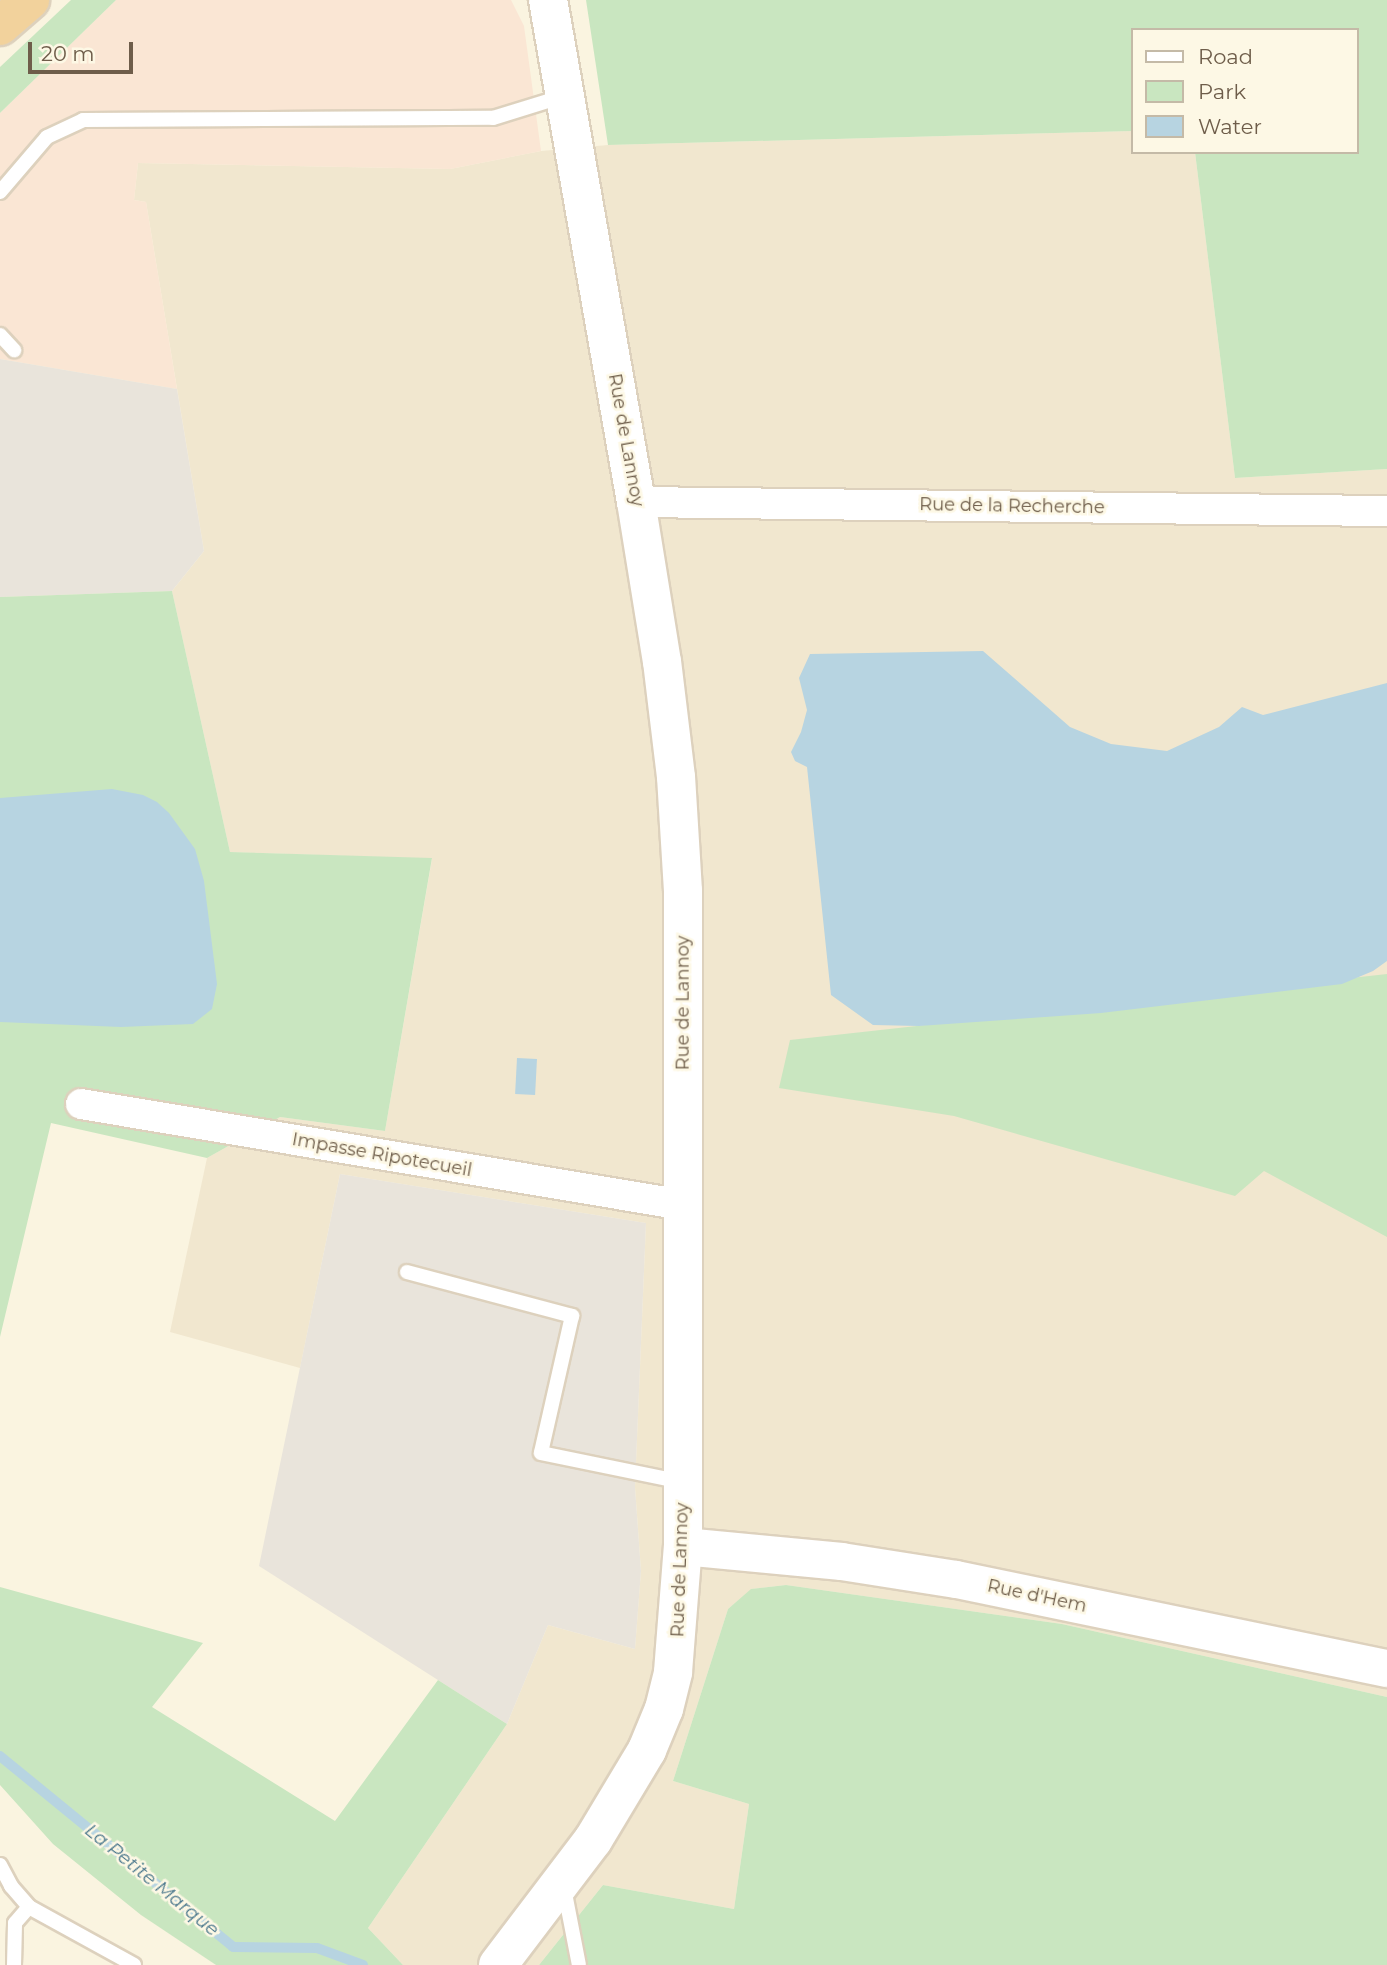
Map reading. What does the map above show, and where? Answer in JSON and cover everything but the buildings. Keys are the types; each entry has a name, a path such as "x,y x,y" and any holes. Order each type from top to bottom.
{"highway":[{"path":"0,26 30,0"}],"main road":[{"name":"Rue de Lannoy","path":"498,1965 563,1880 623,1792 647,1750 664,1709 673,1672 679,1624 683,1546 680,834 662,662 548,0"}],"street":[{"name":"Rue de la Recherche","path":"636,502 1387,511"},
{"name":"Impasse Ripotecueil","path":"81,1104 683,1205"},
{"name":"Rue d'Hem","path":"683,1546 853,1563 956,1579 1387,1668"}],"lane":[{"path":"0,192 47,137 83,120 493,118 566,95"},
{"path":"0,335 14,349"},
{"path":"407,1272 572,1316 541,1453 683,1482"},
{"path":"0,1865 11,1886 29,1907 134,1965"},
{"path":"563,1880 579,1965"},
{"path":"14,1965 15,1923 29,1907"}],"shaded area":[{"path":"116,0 511,0 524,26 541,151 450,169 138,163 134,200 146,202 177,389 0,359 0,113"},
{"path":"1132,131 1132,154 1195,154 1235,478 1387,469 1387,1697 1062,1624 786,1585 752,1589 728,1609 673,1781 749,1804 734,1909 603,1885 539,1965 403,1965 368,1928 507,1724 548,1625 635,1649 641,1571 635,1487 646,1223 340,1174 300,1368 170,1332 207,1158 280,1117 385,1131 432,859 230,852 172,591 204,551 146,202 134,200 138,163 450,169 541,151 608,145"},
{"path":"0,359 177,389 204,551 172,591 0,597"},
{"path":"340,1174 646,1223 635,1487 641,1571 635,1649 548,1625 507,1724 259,1566"}],"green space":[{"path":"71,0 116,0 0,113 0,67"},
{"path":"586,0 1387,0 1387,469 1235,478 1195,154 1359,154 1359,28 1132,28 1132,131 608,145"},
{"path":"172,591 230,852 432,858 385,1131 280,1117 207,1158 51,1123 0,1337 0,597"},
{"path":"1387,974 1387,1237 1264,1171 1235,1196 954,1116 779,1088 790,1040"},
{"path":"786,1585 1062,1624 1387,1697 1387,1965 539,1965 603,1885 734,1909 749,1804 673,1781 728,1609 751,1589"},
{"path":"0,1587 203,1643 152,1707 335,1821 438,1680 507,1724 368,1928 403,1965 216,1965 141,1915 53,1844 0,1785"}],"water":[{"path":"983,651 1070,727 1111,744 1167,751 1219,727 1242,707 1263,715 1387,683 1387,961 1373,971 1342,984 1101,1013 919,1026 873,1025 831,995 807,767 795,761 791,752 801,732 807,710 799,678 810,654"},
{"path":"112,789 143,795 157,802 169,813 195,849 204,881 217,984 212,1009 193,1024 121,1027 0,1022 0,798"},
{"path":"517,1058 537,1059 535,1095 515,1094"}],"waterway":[{"name":"La Petite Marque","path":"0,1756 233,1947 317,1948 363,1965"}]}
